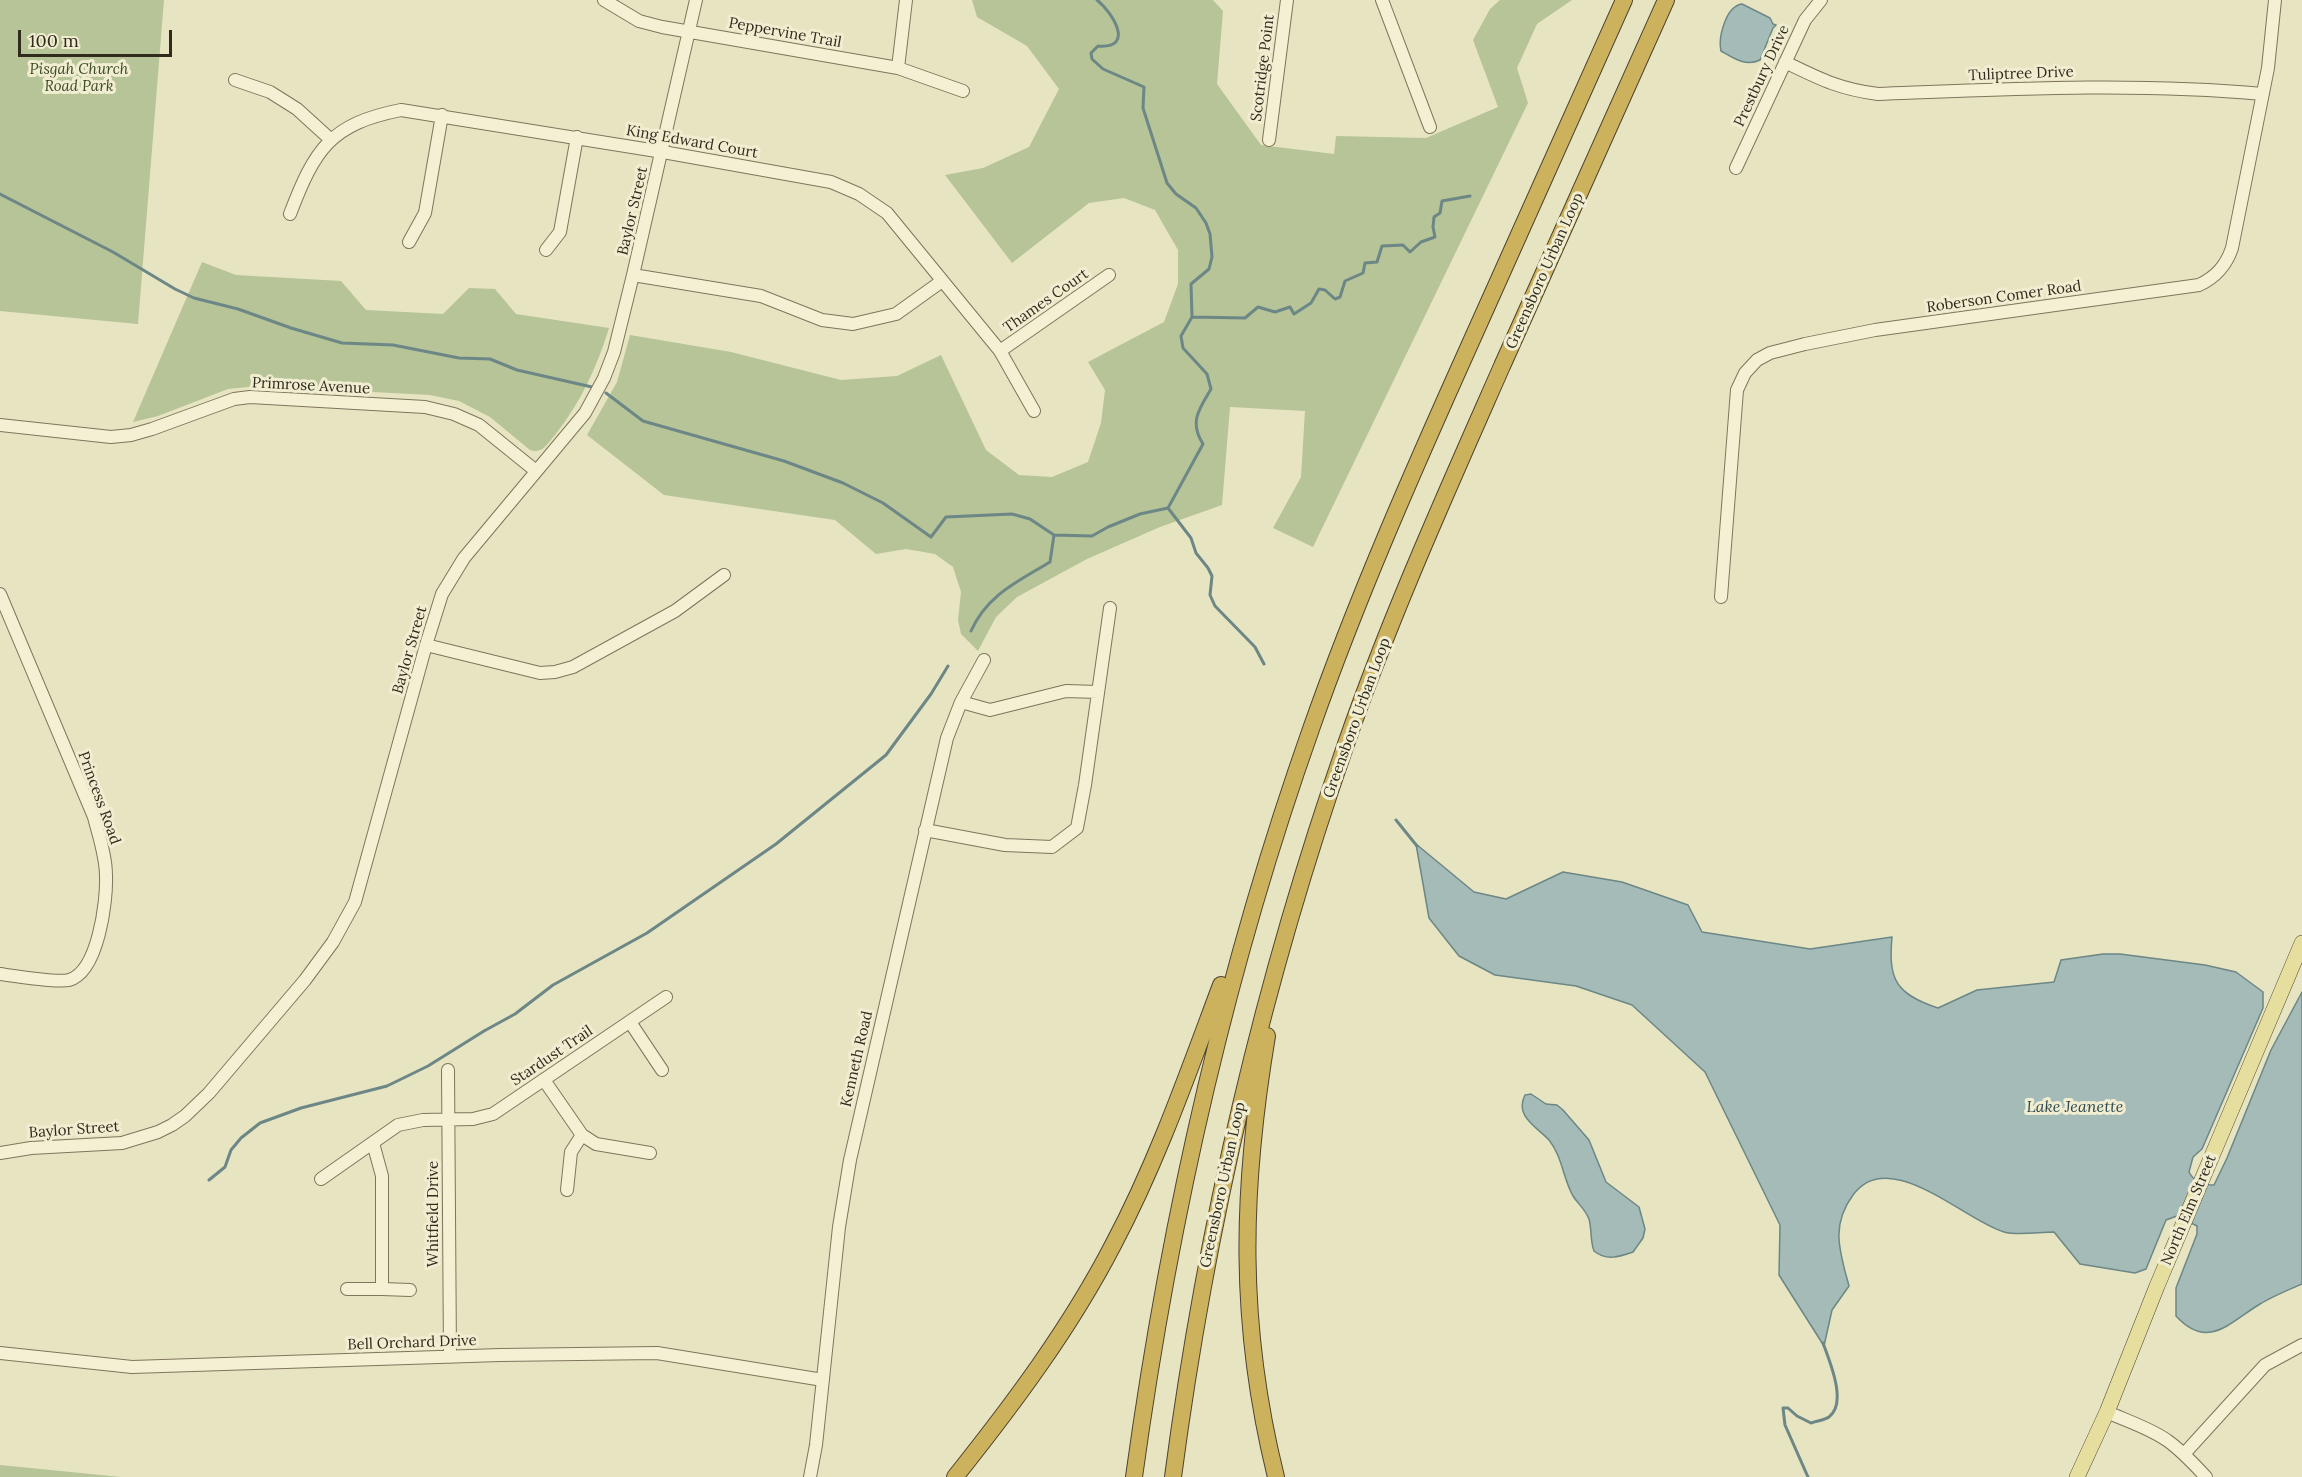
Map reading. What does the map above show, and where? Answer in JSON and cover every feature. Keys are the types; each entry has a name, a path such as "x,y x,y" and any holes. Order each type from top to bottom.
{"highway":[{"path":"955,1477 1010,1407 1056,1341 1095,1278 1149,1172 1266,862 1311,728 1388,531 1624,0"},
{"name":"Greensboro Urban Loop","path":"1173,1477 1191,1350 1217,1212 1247,1076 1283,941 1340,763 1396,611 1451,482 1666,0"},
{"path":"1134,1477 1153,1344 1186,1170 1227,998 1266,862"},
{"path":"1276,1477 1256,1377 1249,1311 1246,1246 1248,1182 1254,1116 1283,941"}],"main road":[{"name":"North Elm Street","path":"2077,1477 2107,1412 2180,1231 2302,944"}],"street":[{"name":"Peppervine Trail","path":"604,0 639,21 662,27 898,68 963,91"},
{"name":"Baylor Street","path":"0,1153 31,1148 122,1143 158,1132 172,1125 210,1093 305,980 333,942 355,902 442,594 464,558 585,413 600,388 614,352 663,152 696,0"},
{"path":"898,68 906,0"},
{"name":"Scotridge Point","path":"1269,140 1287,0"},
{"path":"1382,0 1430,127"},
{"name":"Prestbury Drive","path":"1736,168 1805,20 1821,0"},
{"name":"Roberson Comer Road","path":"1721,597 1737,390 1750,366 1770,353 1840,336 2199,285 2223,268 2232,248 2263,94 2272,45 2275,0"},
{"name":"Tuliptree Drive","path":"1785,62 1850,91 1878,94 2094,87 2263,94"},
{"path":"235,80 270,92 297,110 330,139"},
{"name":"King Edward Court","path":"290,214 311,166 330,139 343,129 371,116 401,110 577,137 831,182 858,194 886,213 1000,351 1034,411"},
{"path":"409,242 425,213 442,115"},
{"path":"546,250 560,232 577,137"},
{"path":"633,275 761,296 822,320 853,324 896,314 942,281"},
{"name":"Thames Court","path":"1000,351 1108,275"},
{"name":"Primrose Avenue","path":"0,425 111,437 131,435 234,399 250,397 425,407 454,414 479,425 536,471"},
{"path":"426,645 540,673 555,672 573,667 675,611 724,575"},
{"name":"Princess Road","path":"0,594 94,817 103,849 106,875 105,908 92,956 81,974 68,981 0,974"},
{"path":"925,830 1005,844 1052,847 1077,828 1110,608"},
{"name":"Kenneth Road","path":"810,1477 839,1227 850,1160 947,738 961,702 984,660"},
{"path":"961,702 990,710 1066,691 1098,692"},
{"name":"Stardust Trail","path":"321,1179 398,1125 423,1120 473,1119 493,1114 666,997"},
{"path":"630,1022 662,1070"},
{"name":"Whitfield Drive","path":"448,1070 450,1357"},
{"path":"543,1080 582,1136 596,1144 650,1153"},
{"path":"567,1190 571,1152 582,1136"},
{"path":"373,1143 382,1176 382,1289"},
{"path":"347,1289 410,1290"},
{"path":"2184,1454 2265,1365 2302,1345"},
{"name":"Bell Orchard Drive","path":"0,1353 132,1367 578,1353 657,1353 823,1380"},
{"path":"2107,1412 2152,1432 2184,1454 2206,1477"}],"green space":[{"name":"Pisgah Church Road Park","path":"0,0 164,0 138,324 0,311"},
{"path":"972,0 1213,0 1223,11 1217,84 1261,145 1334,154 1336,136 1426,138 1498,107 1473,40 1490,9 1500,0 1572,0 1537,24 1517,68 1528,103 1313,547 1273,528 1301,477 1305,411 1230,407 1222,505 1160,527 1087,559 1017,597 996,617 978,651 961,634 958,620 961,592 953,567 935,554 906,549 876,554 835,520 664,495 587,435 617,382 630,335 731,352 841,380 897,376 941,355 986,450 1019,475 1052,477 1088,462 1101,423 1105,390 1088,362 1164,322 1178,284 1178,250 1155,210 1124,198 1089,203 1012,263 945,175 983,168 1029,147 1059,89 1027,46 977,17"},
{"path":"202,262 236,275 341,281 366,310 443,314 469,288 495,289 516,314 609,328 599,357 580,397 555,435 538,451 530,450 490,417 459,401 430,395 259,386 228,389 158,416 133,422"},
{"path":"0,1465 121,1477 0,1477"}],"water":[{"path":"1742,4 1770,18 1776,25 1760,60 1750,63 1740,61 1721,51 1720,45 1724,23 1732,10"},
{"name":"Lake Jeanette","path":"1416,844 1474,892 1506,899 1563,872 1622,882 1688,905 1702,932 1810,949 1892,937 1892,964 1898,983 1913,997 1938,1008 1977,990 2054,982 2061,960 2103,954 2120,954 2205,965 2236,972 2263,992 2263,1008 2202,1149 2193,1157 2189,1172 2196,1181 2206,1185 2214,1185 2271,1050 2302,992 2302,1284 2265,1301 2219,1330 2198,1331 2176,1316 2176,1288 2197,1234 2197,1226 2177,1216 2166,1220 2146,1269 2135,1273 2080,1264 2054,1232 2022,1234 2004,1232 1927,1191 1906,1182 1886,1178 1868,1182 1853,1195 1841,1218 1840,1250 1849,1286 1832,1310 1824,1346 1779,1275 1780,1225 1705,1072 1632,1005 1576,986 1495,975 1459,956 1429,918"},
{"path":"1531,1094 1546,1104 1557,1105 1563,1110 1589,1140 1606,1182 1639,1207 1645,1229 1643,1238 1633,1252 1618,1257 1608,1257 1594,1251 1589,1219 1573,1196 1557,1153 1549,1140 1528,1120 1522,1109 1525,1095"}],"waterway":[{"path":"606,393 643,421 784,461 843,483 883,503 931,537 946,517 1012,514 1030,519 1054,535 1092,536 1140,514 1168,508 1203,444 1196,422 1211,389 1207,374 1183,348 1181,336 1192,317 1191,284 1209,269 1212,257 1210,234 1196,208 1176,194 1167,183 1143,108 1144,87 1103,69 1092,59 1091,53 1098,46 1116,42 1118,36 1114,21 1097,0"},
{"path":"0,194 113,252 194,298 238,309 342,343 393,345 459,358 490,359 517,370 592,387"},
{"path":"1192,317 1245,318 1258,307 1275,312 1290,307 1294,314 1311,303 1319,289 1325,290 1335,299 1340,297 1345,281 1363,273 1365,263 1377,262 1382,246 1403,245 1410,252 1421,242 1435,237 1434,217 1440,213 1442,201 1470,196"},
{"path":"1168,508 1191,538 1196,553 1212,576 1210,595 1215,606 1255,647 1264,664"},
{"path":"971,631 985,608 1004,590 1050,562 1054,535"},
{"path":"209,1180 225,1167 231,1150 241,1138 260,1123 301,1108 387,1086 428,1066 515,1014 553,985 647,933 776,844 886,755 931,694 948,666"},
{"path":"1396,820 1417,846"},
{"path":"1808,1477 1785,1425 1783,1408 1788,1408 1811,1423 1829,1417 1834,1410 1837,1392 1833,1370 1823,1343"}]}
